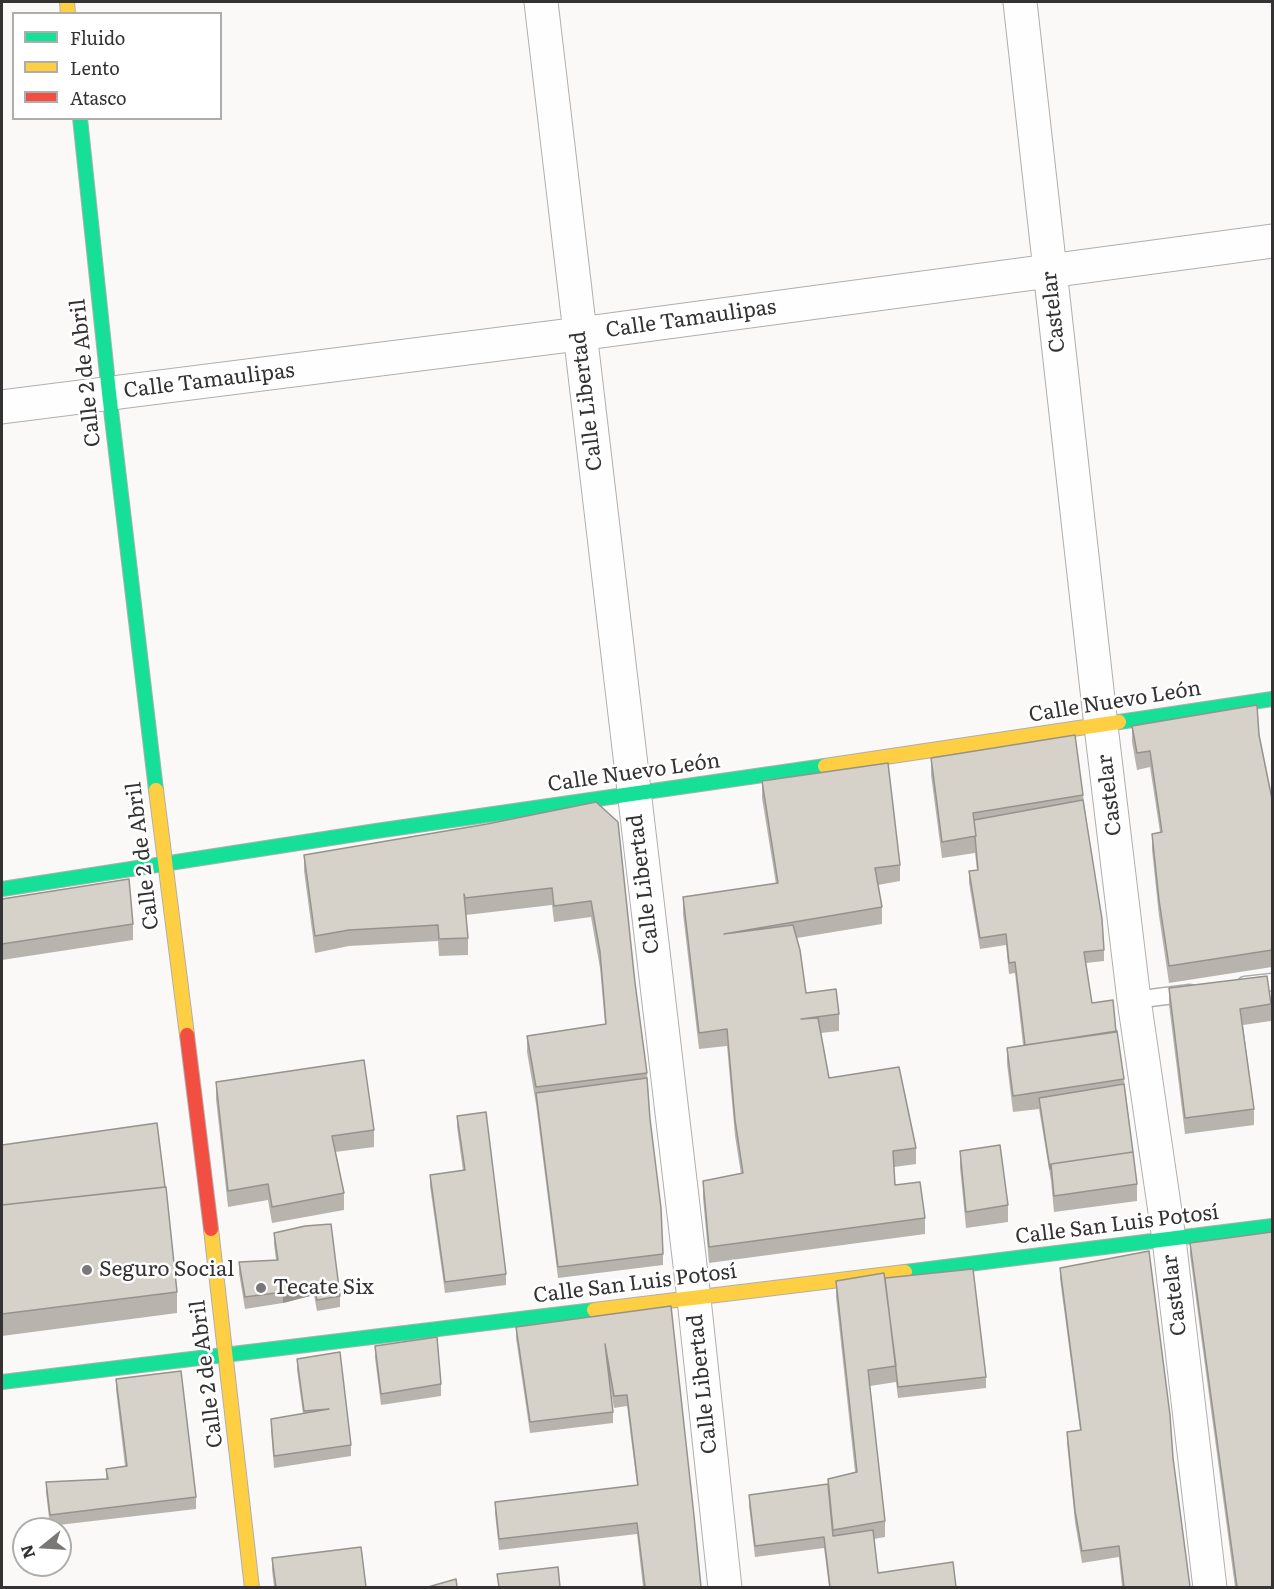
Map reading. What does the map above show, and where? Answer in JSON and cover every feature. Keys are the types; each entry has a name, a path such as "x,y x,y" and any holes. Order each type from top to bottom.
{"street":[{"name":"Calle Libertad","path":"541,2 694,1299 725,1587"},
{"name":"Castelar","path":"1020,2 1101,726 1134,1000 1169,1239 1210,1587"},
{"name":"Calle 2 de Abril","path":"80,120 109,393 227,1356 252,1587"},
{"name":"Calle Tamaulipas","path":"2,407 579,334 1272,241"},
{"name":"Calle Nuevo León","path":"2,889 376,831 633,795 1272,699"},
{"name":"Calle San Luis Potosí","path":"2,1382 694,1299 1272,1226"}],"lane":[{"path":"1227,988 1272,982"},
{"path":"1134,1000 1203,991"}],"building":[{"path":"1257,705 1259,735 1272,799 1272,950 1169,966 1152,834 1162,832 1150,751 1137,753 1132,726"},
{"path":"1075,735 1083,795 973,813 976,836 942,842 931,758"},
{"path":"888,763 900,865 875,868 882,907 724,934 793,925 800,950 806,993 836,989 839,1014 801,1019 818,1018 829,1078 899,1067 916,1148 893,1151 895,1185 920,1182 925,1218 709,1247 703,1181 743,1173 735,1120 727,1029 699,1033 683,897 778,883 762,781"},
{"path":"1083,800 1102,919 1104,950 1084,952 1092,1003 1113,1000 1116,1032 1025,1045 1015,962 1009,963 1006,934 980,938 969,871 978,870 974,820"},
{"path":"596,802 618,822 647,1073 536,1087 527,1036 606,1024 600,952 591,901 554,906 552,888 465,898 464,894 468,938 439,939 438,925 349,930 315,936 304,855 487,824"},
{"path":"129,879 133,924 2,944 2,899"},
{"path":"1267,976 1271,1004 1240,1009 1254,1109 1185,1118 1169,988"},
{"path":"1117,1031 1124,1079 1013,1096 1007,1048"},
{"path":"364,1060 374,1130 332,1136 344,1193 272,1207 268,1184 228,1191 216,1082"},
{"path":"647,1078 661,1208 663,1254 558,1267 536,1093"},
{"path":"1124,1084 1133,1152 1051,1164 1050,1169 1039,1098"},
{"path":"486,1112 506,1274 445,1282 430,1175 465,1170 457,1116"},
{"path":"157,1123 165,1187 2,1205 2,1145"},
{"path":"1000,1145 1008,1205 966,1212 960,1151"},
{"path":"1133,1152 1137,1184 1054,1196 1051,1164"},
{"name":"Seguro Social","path":"166,1187 177,1292 2,1314 2,1205"},
{"path":"331,1224 340,1296 317,1300 314,1284 283,1292 245,1297 239,1262 278,1260 274,1233 305,1226"},
{"path":"1272,1232 1272,1587 1237,1587 1190,1243"},
{"path":"1149,1251 1190,1587 1124,1587 1119,1546 1082,1551 1075,1511 1067,1432 1081,1430 1060,1268"},
{"path":"973,1269 986,1377 898,1387 885,1278"},
{"path":"884,1273 896,1366 868,1370 885,1521 833,1530 828,1479 857,1472 836,1281"},
{"path":"671,1306 701,1587 645,1587 637,1523 499,1539 495,1502 638,1485 627,1395 614,1396 605,1344 613,1412 530,1422 516,1327"},
{"path":"437,1337 441,1384 381,1394 375,1346"},
{"path":"340,1352 351,1445 274,1456 271,1419 329,1409 304,1411 297,1359"},
{"path":"181,1371 196,1497 50,1515 46,1482 108,1479 106,1469 127,1466 116,1379"},
{"path":"828,1484 833,1536 873,1530 878,1573 953,1562 956,1587 830,1587 824,1537 755,1546 749,1495"},
{"path":"361,1547 366,1587 276,1587 272,1558"},
{"path":"558,1567 560,1587 499,1587 497,1574"},
{"path":"456,1579 457,1587 428,1587"}],"traffic: fast":[{"path":"80,120 109,393 156,790"},
{"path":"1119,722 1272,699"},
{"path":"2,889 376,831 825,766"},
{"path":"905,1272 1272,1226"},
{"path":"2,1382 594,1310"}],"traffic: slow":[{"path":"67,2 68,12"},
{"path":"825,766 1119,722"},
{"path":"156,790 187,1035"},
{"path":"211,1229 252,1588"},
{"path":"594,1310 905,1272"}],"traffic: jam":[{"path":"187,1035 211,1229"}],"place":[{"name":"Seguro Social","path":"87,1270"},
{"name":"Tecate Six","path":"261,1288"}]}
